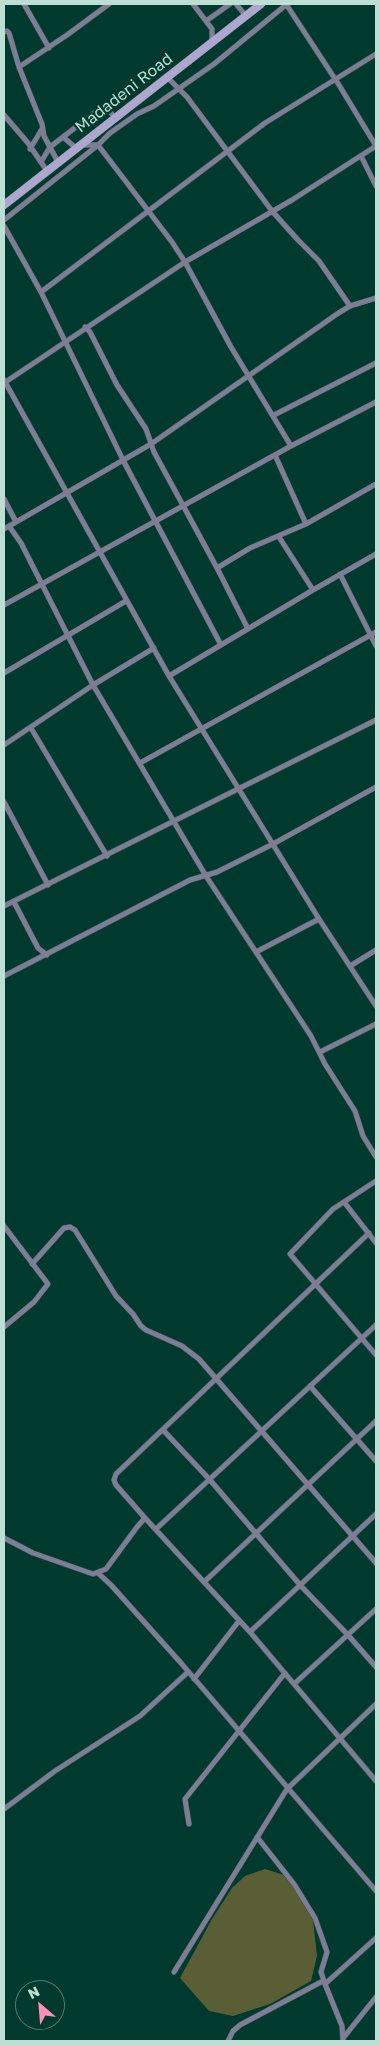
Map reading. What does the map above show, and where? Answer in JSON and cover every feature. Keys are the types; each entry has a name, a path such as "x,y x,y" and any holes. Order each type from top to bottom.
{"street":[{"path":"25,4 48,48"},
{"path":"19,67 109,4"},
{"path":"193,4 212,29 212,42"},
{"path":"206,21 230,4"},
{"path":"236,4 246,16"},
{"name":"Madadeni Road","path":"4,205 261,4"},
{"path":"4,220 98,145 110,133 137,114 154,106 214,64 287,4 376,146 272,211 185,262 4,382 169,676 319,919 376,1006"},
{"path":"4,32 9,32 19,67 42,124 42,129 58,162"},
{"path":"41,292 281,113 376,54"},
{"path":"168,77 228,151 272,211 319,261 350,306"},
{"path":"41,162 50,147 102,107 108,109 115,118"},
{"path":"4,115 22,135 46,171"},
{"path":"98,145 102,128"},
{"path":"30,149 42,129"},
{"path":"63,137 78,146 98,145"},
{"path":"98,145 149,211 185,262 215,320 291,446"},
{"path":"361,156 376,186"},
{"path":"4,226 41,292 124,462 221,645"},
{"path":"376,298 350,306 273,357 249,376 124,462 6,528 21,543 93,685 206,876 320,1052 355,1111 364,1136 376,1157"},
{"path":"85,328 90,332 117,385 146,429 151,444 248,629"},
{"path":"274,415 376,363"},
{"path":"4,605 291,446 376,402"},
{"path":"275,455 306,524"},
{"path":"217,568 250,548 306,524 376,484"},
{"path":"4,499 16,522"},
{"path":"279,536 313,590"},
{"path":"169,676 376,554"},
{"path":"340,574 373,634 376,646"},
{"path":"4,673 126,601"},
{"path":"140,763 373,634"},
{"path":"4,745 93,685 154,648"},
{"path":"4,906 376,720"},
{"path":"31,728 107,856"},
{"path":"4,976 190,880 206,876 273,844 376,787"},
{"path":"4,802 48,885"},
{"path":"14,902 38,948 47,955"},
{"path":"256,952 319,919"},
{"path":"350,966 376,950"},
{"path":"320,1052 376,1024"},
{"path":"376,1181 324,1218 291,1253 292,1258 376,1355"},
{"path":"344,1202 376,1243"},
{"path":"4,1226 48,1284 34,1302 4,1327"},
{"path":"32,1264 64,1228 67,1226 73,1228 116,1296 133,1314 141,1326 190,1351 309,1484 376,1563"},
{"path":"369,1233 114,1478 116,1485 250,1632 376,1781"},
{"path":"156,1529 376,1325"},
{"path":"310,1386 376,1461"},
{"path":"204,1582 254,1533 376,1422"},
{"path":"163,1430 210,1480 254,1533 376,1668"},
{"path":"250,1632 376,1514"},
{"path":"98,1573 109,1566 145,1518"},
{"path":"4,1538 18,1547 84,1572 98,1573 112,1585 376,1890"},
{"path":"294,1684 376,1610"},
{"path":"194,1679 240,1621"},
{"path":"4,1809 55,1771 140,1716 188,1672"},
{"path":"189,1824 185,1799 285,1673"},
{"path":"174,1972 287,1789 376,1704"},
{"path":"257,1837 294,1884 315,1918 326,1952 321,1972 342,2026 343,2039"},
{"path":"228,2041 233,2031 240,2025 324,1982 376,1938"},
{"path":"343,2039 376,1997"}],"green space":[{"path":"265,1869 284,1875 299,1895 313,1920 317,1956 311,1981 270,2004 233,2016 209,2011 180,1978 212,1919 232,1888 245,1876"}]}
